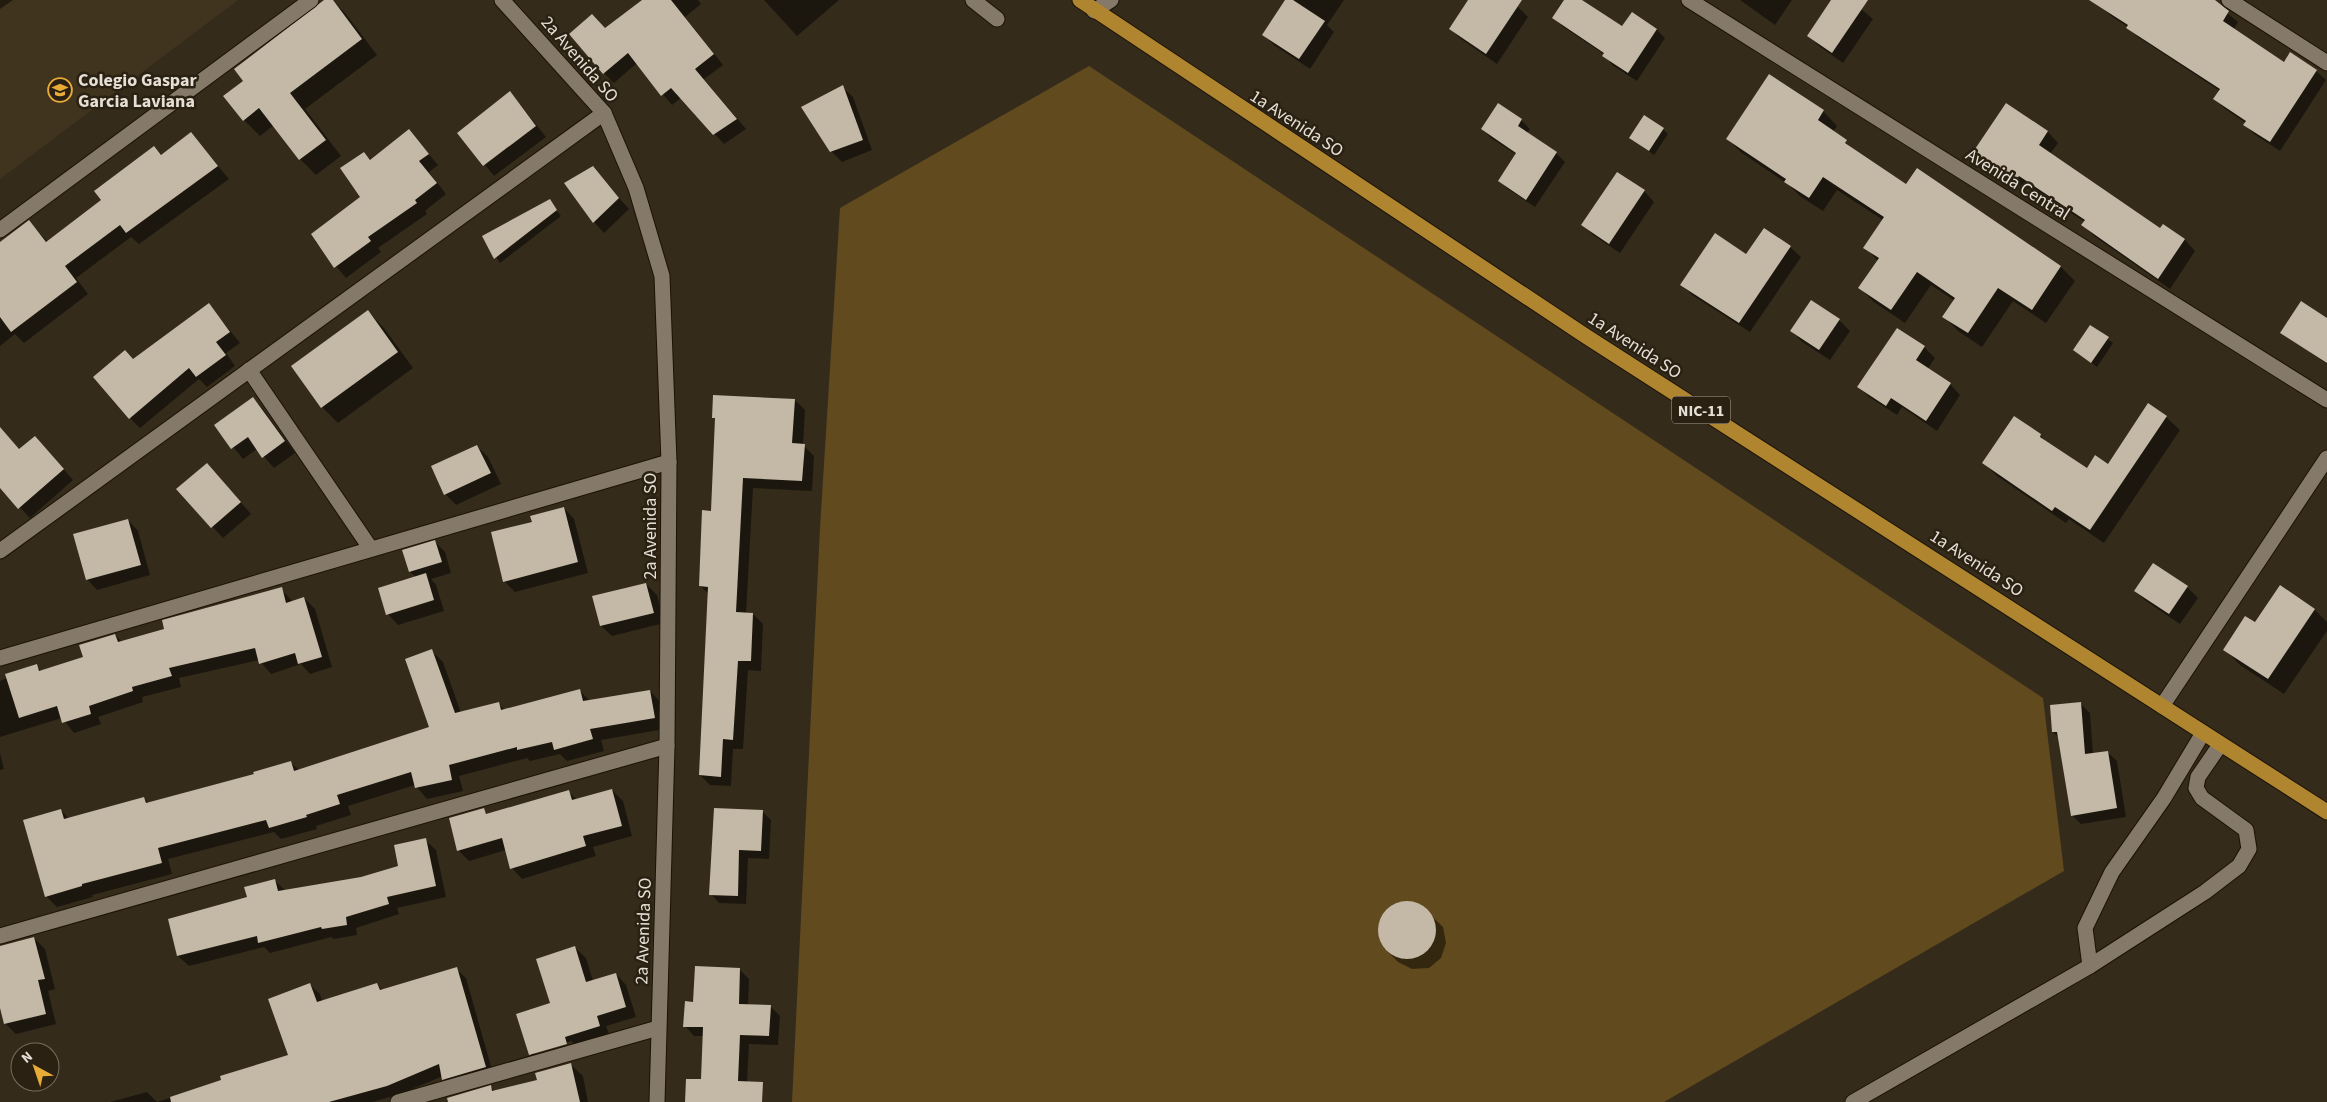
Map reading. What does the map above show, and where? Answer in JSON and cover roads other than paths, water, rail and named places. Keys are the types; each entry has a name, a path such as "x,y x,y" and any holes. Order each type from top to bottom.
{"highway":[{"name":"1a Avenida SO","path":"1080,0 1584,335 2327,812"}],"street":[{"path":"0,230 311,0"},
{"name":"2a Avenida SO","path":"502,0 604,113 636,188 662,276 669,462 667,746 657,1102"},
{"path":"973,0 997,19"},
{"path":"1094,11 1111,0"},
{"name":"Avenida Central","path":"1689,0 2327,400"},
{"path":"2229,0 2327,63"},
{"path":"0,551 604,113"},
{"path":"249,370 371,549"},
{"path":"2162,706 2327,458"},
{"path":"0,658 669,462"},
{"path":"2090,966 2085,928 2112,872 2164,798 2203,733"},
{"path":"1853,1102 2090,966 2205,892 2239,866 2249,849 2246,830 2202,798 2196,788 2198,778 2220,745"},
{"path":"0,936 667,746"},
{"path":"398,1102 658,1028"}],"place":[{"name":"Colegio Gaspar Garcia Laviana","path":"60,90"}]}
